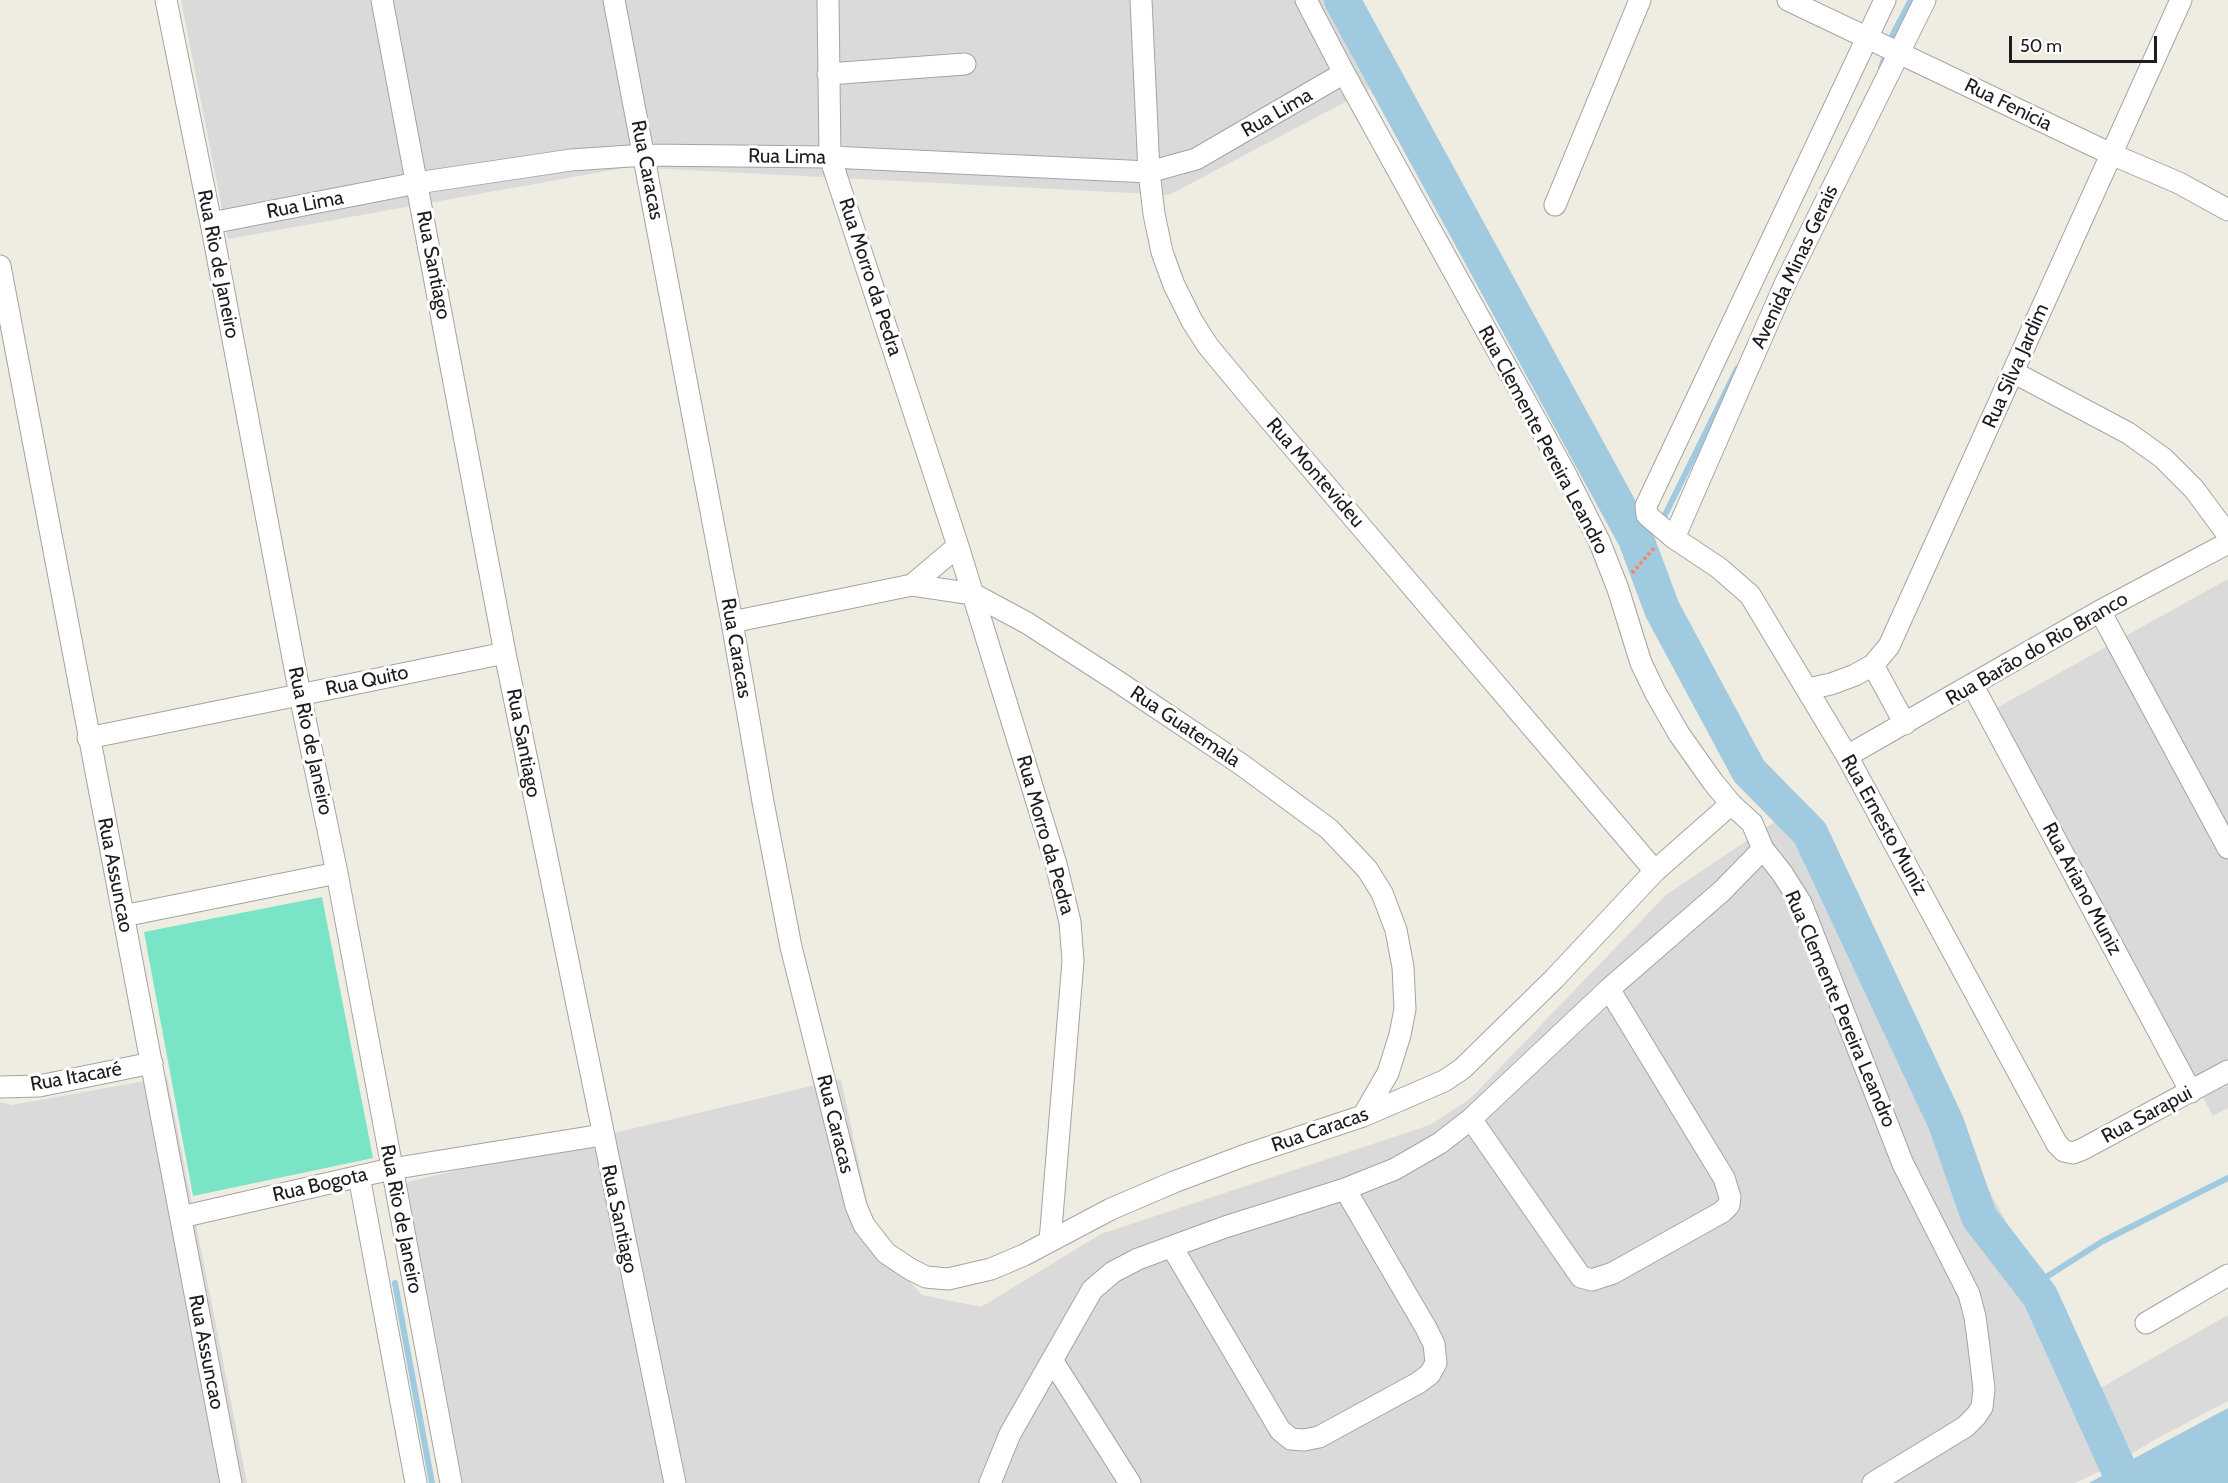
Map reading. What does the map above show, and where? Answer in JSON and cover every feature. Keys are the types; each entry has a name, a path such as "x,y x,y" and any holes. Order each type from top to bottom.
{"street":[{"name":"Rua Rio de Janeiro","path":"166,0 211,223 300,694 337,873 451,1483"},
{"name":"Rua Santiago","path":"382,0 505,653 675,1483"},
{"name":"Rua Caracas","path":"614,0 645,155 791,947 850,1186 864,1225 886,1253 910,1269 926,1276 948,1279 991,1269 1111,1209 1174,1182 1363,1116 1444,1081 1461,1069 1554,979 1655,871 1731,804"},
{"name":"Rua Morro da Pedra","path":"828,0 830,157 958,546 1056,864 1070,922 1073,961 1050,1241"},
{"name":"Rua Montevideu","path":"1141,0 1149,172 1154,214 1162,252 1174,285 1192,321 1208,346 1655,871"},
{"name":"Rua Clemente Pereira Leandro","path":"1306,0 1569,481 1600,543 1618,589 1641,663 1655,692 1679,734 1713,783 1752,823 1763,849 1801,903 1903,1164 1969,1294 1976,1317 1983,1389 1982,1407 1965,1427 1873,1483"},
{"path":"1555,205 1640,0"},
{"name":"Rua Fenicia","path":"1788,0 2111,154 2179,183 2228,210"},
{"name":"Avenida Minas Gerais","path":"1647,515 1646,506 1870,39 1885,0"},
{"name":"Avenida Minas Gerais","path":"1666,536 1895,51 1925,0"},
{"name":"Rua Silva Jardim","path":"1808,689 1855,675 1873,665 1889,646 2181,0"},
{"path":"828,74 965,64"},
{"name":"Rua Lima","path":"211,223 417,183 571,160 645,155 830,157 1149,172 1196,159 1344,73"},
{"name":"Rua Assuncao","path":"0,266 231,1483"},
{"path":"2013,372 2128,433 2163,458 2194,489 2228,535"},
{"name":"Rua Ernesto Muniz","path":"1647,515 1666,536 1719,568 1750,595 1847,756 2057,1144 2064,1151"},
{"name":"Rua Barão do Rio Branco","path":"1847,756 1973,686 2100,611 2228,543"},
{"path":"912,585 958,546"},
{"name":"Rua Guatemala","path":"732,622 912,585 973,594 1027,623 1242,765 1329,829 1367,869 1382,893 1396,930 1403,967 1405,1009 1400,1035 1388,1073 1363,1116"},
{"path":"2100,611 2228,848"},
{"name":"Rua Quito","path":"88,738 505,653"},
{"path":"1873,665 1905,724"},
{"name":"Rua Ariano Muniz","path":"1973,686 2191,1092"},
{"path":"990,1483 1010,1434 1092,1290 1113,1272 1138,1258 1225,1227 1345,1189 1410,1162 1440,1143 1471,1119 1609,989 1722,891 1763,849"},
{"path":"123,916 337,873"},
{"path":"1471,1119 1581,1277 1592,1280 1612,1273 1722,1212 1729,1205 1730,1197 1724,1178 1609,989"},
{"name":"Rua Itacaré","path":"0,1087 39,1086 152,1063"},
{"name":"Rua Sarapui","path":"2064,1151 2073,1153 2083,1149 2228,1071"},
{"name":"Rua Bogota","path":"181,1217 391,1169 602,1135"},
{"name":"Rua Rio de Janeiro","path":"359,1176 416,1483"},
{"path":"1172,1247 1280,1430 1291,1439 1304,1440 1319,1437 1418,1383 1430,1374 1436,1363 1434,1344 1426,1328 1345,1189"},
{"path":"2146,1323 2228,1275"},
{"path":"1052,1360 1130,1483"}],"path":[{"path":"1625,581 1666,536"}],"shaded area":[{"path":"181,0 1340,0 1383,82 1169,195 629,167 228,239"},
{"path":"2228,579 2228,1108 2213,1116 1991,711"},
{"path":"1786,814 2097,1390 2228,1315 2228,1401 2152,1441 2121,1461 2075,1483 449,1483 396,1206 408,1182 841,1079 876,1244 922,1295 981,1307 1101,1234 1430,1125 1470,1099 1666,895"},
{"path":"167,1077 247,1483 0,1483 0,1102 12,1105"}],"green space":[{"path":"322,897 373,1158 193,1196 144,932"}],"water":[{"path":"2228,1408 2228,1483 2089,1483 2118,1467"}],"waterway":[{"path":"1342,0 1636,539 1662,609 1749,771 1810,833 1946,1123 1979,1217 2040,1296 2125,1483"},
{"path":"1881,68 1893,34 1911,0"},
{"path":"1662,521 1737,369"},
{"path":"1636,539 1653,527"},
{"path":"2032,1286 2103,1241 2228,1178"},
{"path":"395,1283 432,1483"}]}
